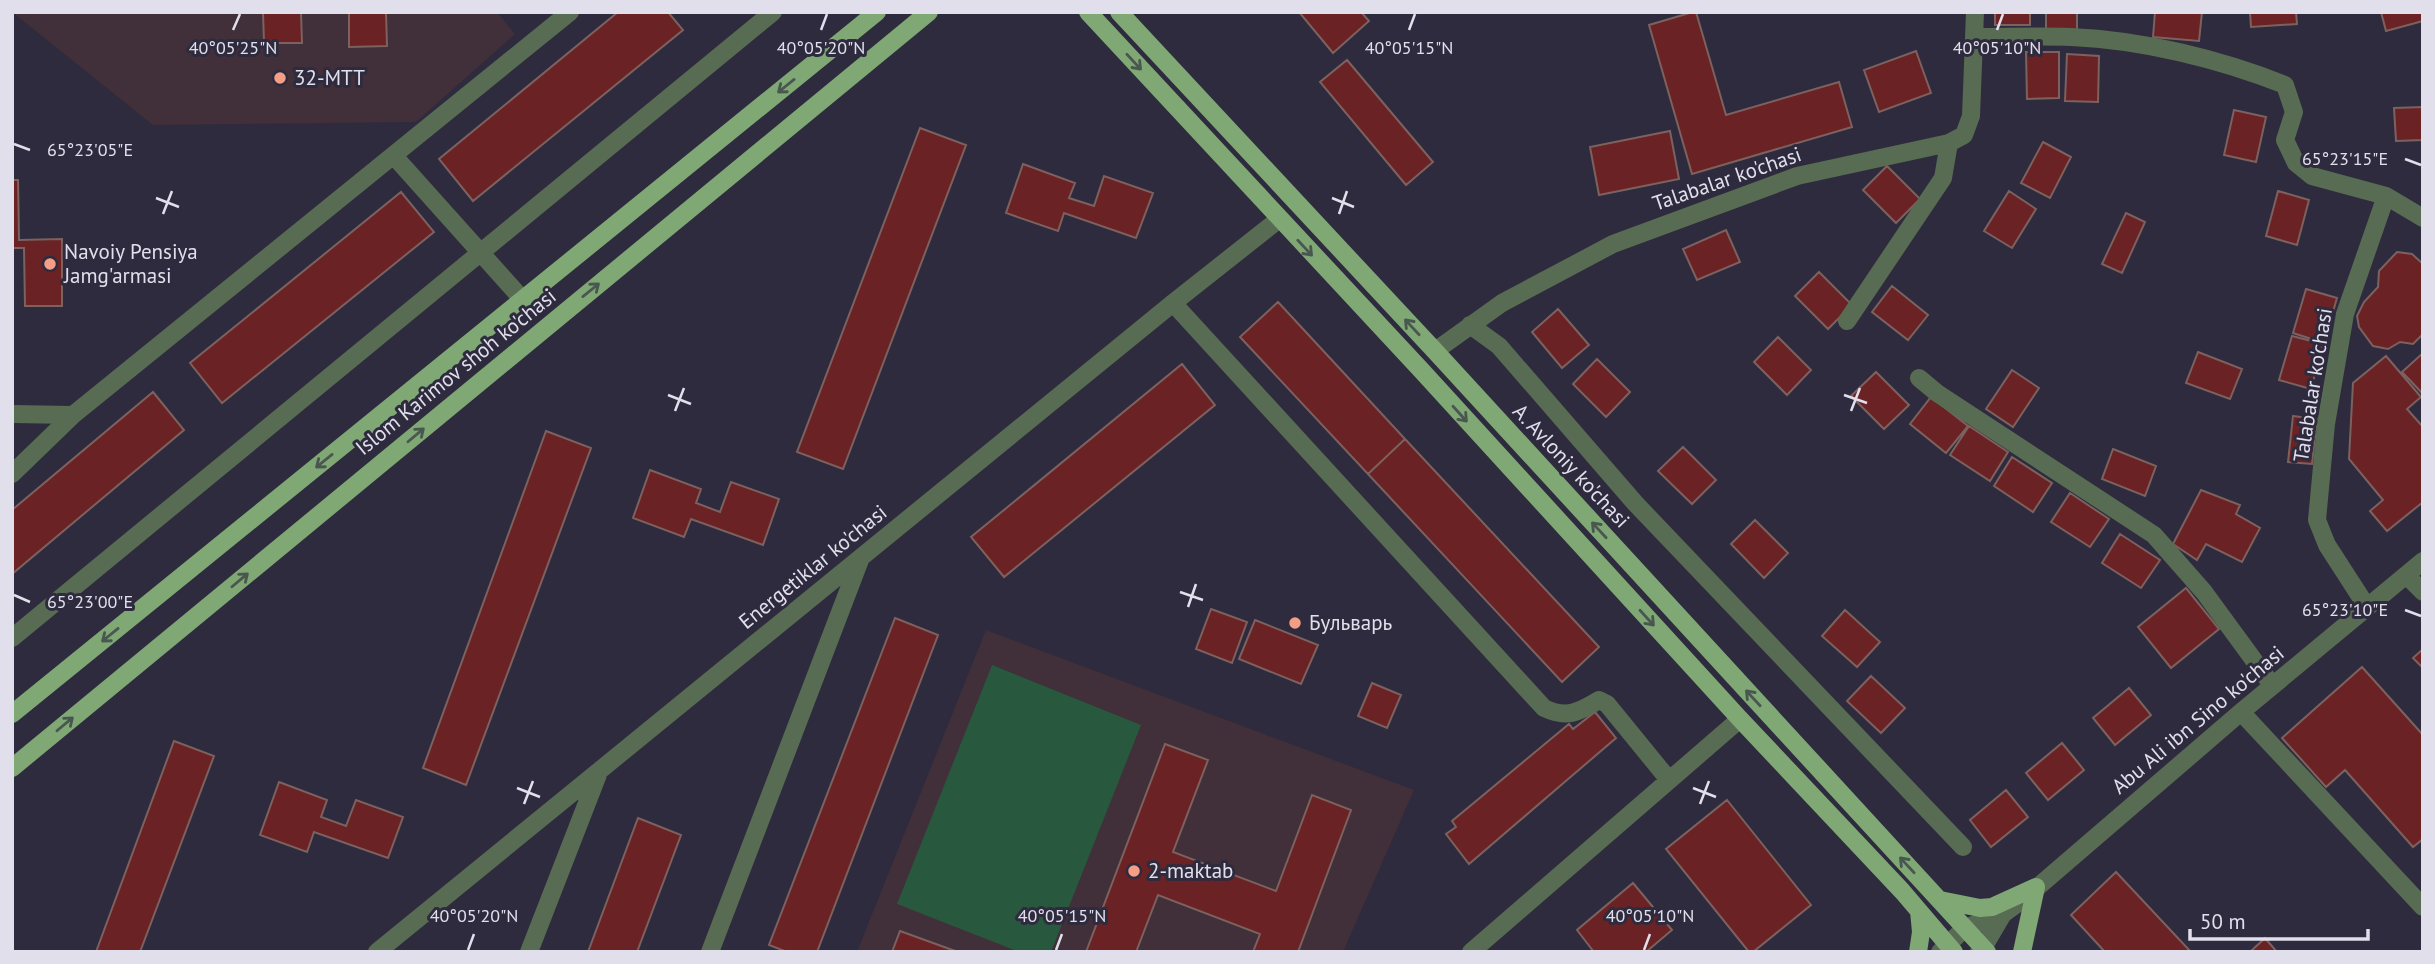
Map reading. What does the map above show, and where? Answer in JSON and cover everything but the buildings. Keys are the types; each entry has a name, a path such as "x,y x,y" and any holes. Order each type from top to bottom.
{"main road":[{"name":"Islom Karimov shoh ko'chasi","path":"15,708 877,12"},
{"name":"Islom Karimov shoh ko'chasi","path":"12,768 929,12"},
{"path":"1088,12 1919,911 1947,950"},
{"name":"A. Avloniy ko'chasi","path":"1119,12 1435,351 1965,928 1983,951"},
{"path":"1939,900 1980,908 1992,907 2036,887"},
{"path":"2022,952 2036,887"},
{"path":"1918,952 1921,932 1919,911"}],"street":[{"path":"12,474 73,415 570,12"},
{"path":"12,638 773,12"},
{"path":"1847,321 1943,178 1950,143 1964,135 1971,116 1975,12"},
{"path":"1975,37 2073,37 2148,45 2285,85 2294,112 2285,140 2296,163 2312,176 2386,196 2423,218"},
{"name":"Talabalar ko'chasi","path":"1435,351 1502,303 1614,244 1797,176 1950,143"},
{"path":"394,156 523,300"},
{"name":"Talabalar ko'chasi","path":"2367,607 2327,545 2318,520 2326,424 2345,314 2386,196"},
{"name":"Energetiklar ko'chasi","path":"377,952 1278,220"},
{"path":"1173,303 1544,708 1559,715 1580,711 1599,700 1607,704 1669,780"},
{"path":"1470,325 1499,346 1635,503 1964,847"},
{"path":"1919,378 1947,400 2154,535 2204,592 2272,685"},
{"path":"12,414 73,415"},
{"path":"710,952 861,557"},
{"name":"Abu Ali ibn Sino ko'chasi","path":"1947,950 1965,928 2003,914 2272,685 2423,561"},
{"path":"2406,575 2423,593"},
{"path":"2241,712 2423,907"},
{"path":"1471,952 1740,719"},
{"path":"529,952 599,771"},
{"name":"Abu Ali ibn Sino ko'chasi","path":"1983,951 2003,914"}],"shaded area":[{"name":"32-MTT","path":"12,12 497,12 515,34 416,122 153,125"},
{"name":"2-maktab","path":"986,630 1414,790 1343,952 857,952"}],"green space":[{"path":"992,665 1141,725 1051,952 1019,952 897,904"}],"place":[{"name":"32-MTT","path":"280,78"},
{"name":"Navoiy Pensiya Jamg'armasi","path":"50,264"},
{"name":"Бульварь","path":"1295,623"},
{"name":"2-maktab","path":"1134,871"}]}
